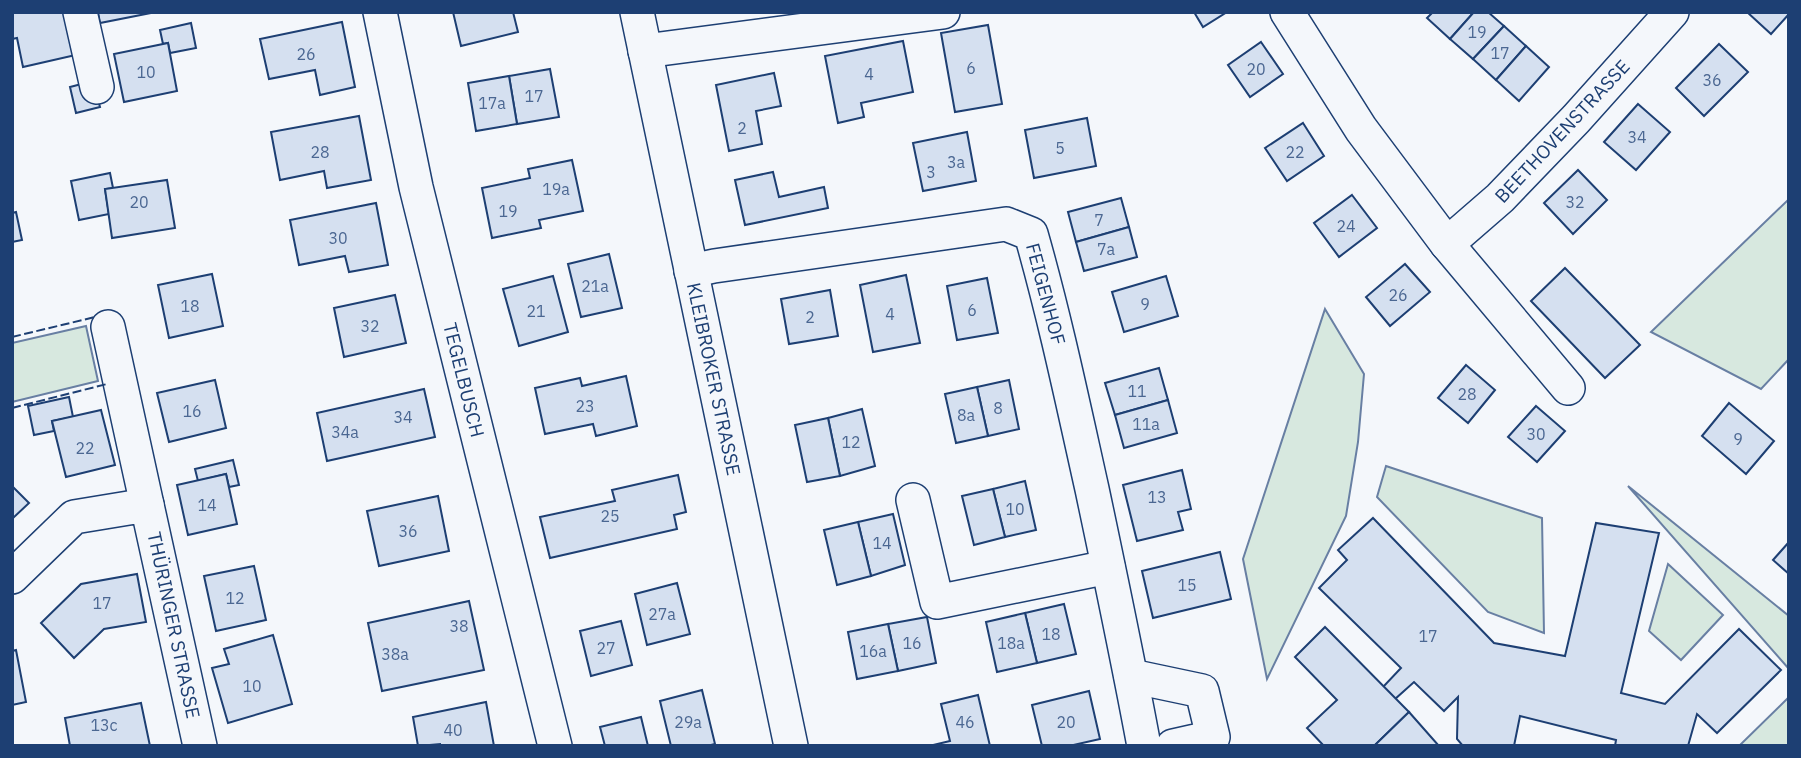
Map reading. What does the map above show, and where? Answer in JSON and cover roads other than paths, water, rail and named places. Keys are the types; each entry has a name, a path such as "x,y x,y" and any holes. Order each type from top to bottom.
{"street":[{"path":"80,12 97,87"},
{"name":"TEGELBUSCH","path":"380,12 419,200 555,746"},
{"name":"KLEIBROKER STRASSE","path":"638,12 791,746"},
{"path":"645,51 943,12"},
{"path":"1287,12 1361,129 1447,244 1568,388"},
{"name":"BEETHOVENSTRASSE","path":"1447,244 1510,188 1672,12"},
{"name":"FEIGENHOF","path":"691,271 714,265 1006,224 1031,234 1050,299 1144,746"},
{"name":"THÜRINGER STRASSE","path":"108,327 200,746"},
{"path":"913,500 937,602 1108,567"},
{"name":"THÜRINGER STRASSE","path":"12,578 74,517 147,505"},
{"path":"1131,676 1202,691 1213,737 1172,746"}]}
